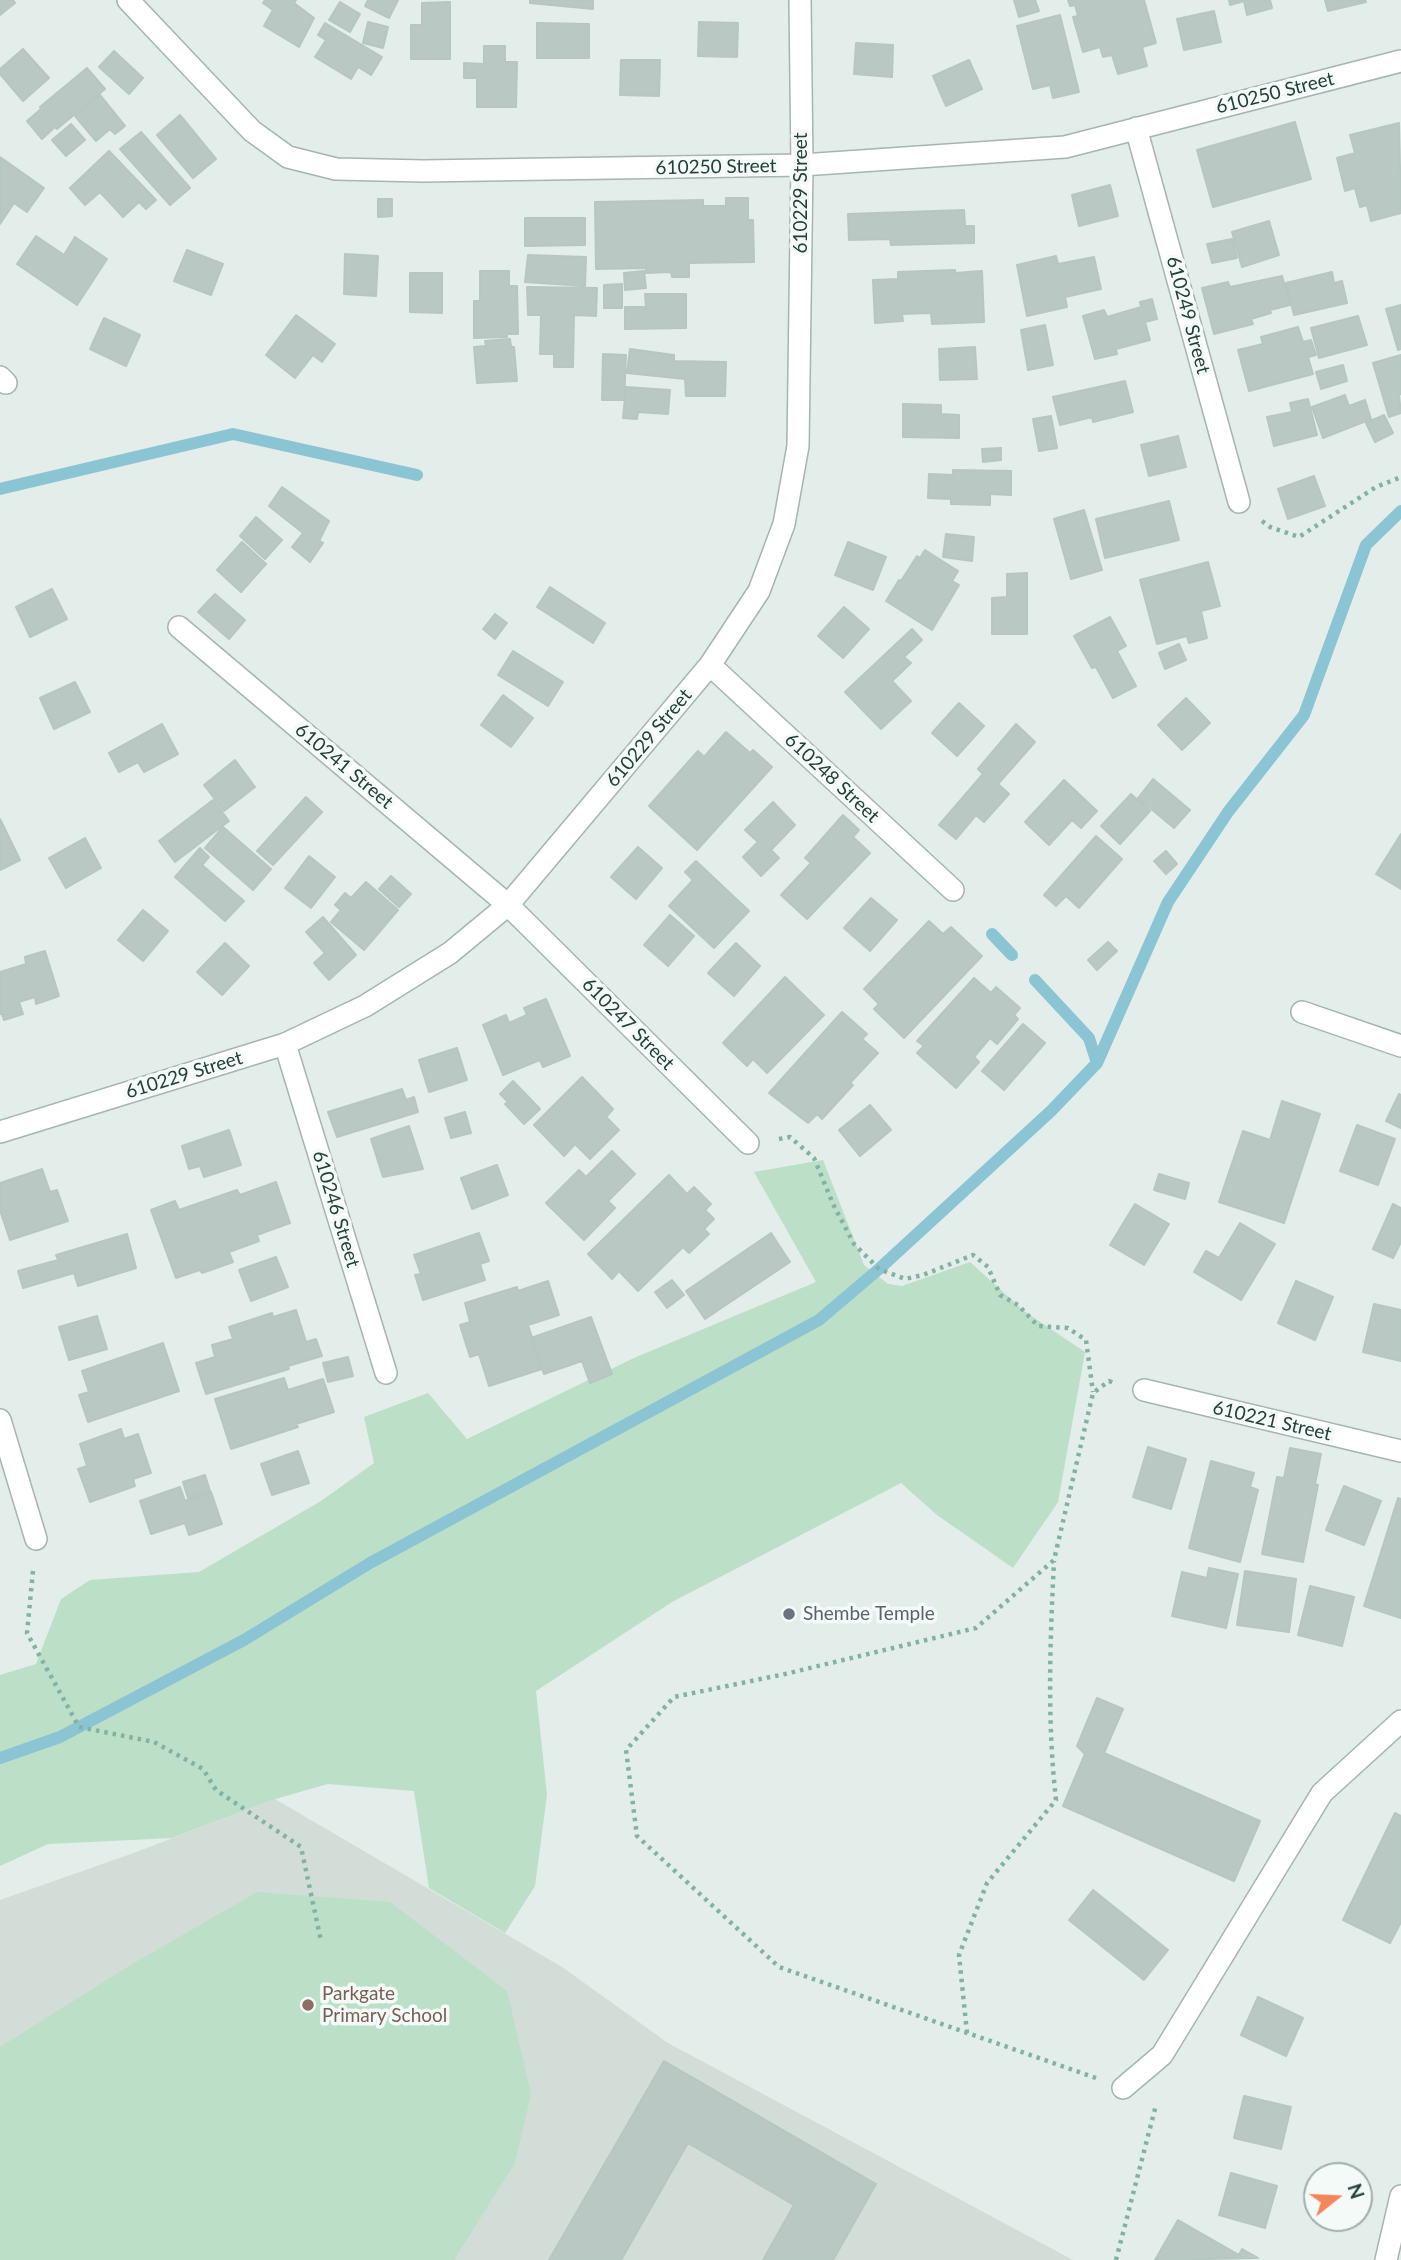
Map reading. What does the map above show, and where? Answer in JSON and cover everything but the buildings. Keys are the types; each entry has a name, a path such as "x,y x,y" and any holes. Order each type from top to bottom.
{"street":[{"name":"610250 Street","path":"128,0 252,131 288,157 336,169 424,172 802,165 1065,146 1401,61"},
{"name":"610229 Street","path":"0,1132 285,1044 365,1006 429,967 508,905 710,665 759,591 784,524 798,446 802,165 800,0"},
{"name":"610249 Street","path":"1136,128 1239,502"},
{"name":"610241 Street","path":"179,627 508,905"},
{"name":"610248 Street","path":"710,665 953,890"},
{"name":"610247 Street","path":"508,905 748,1143"},
{"path":"1302,1012 1401,1046"},
{"name":"610246 Street","path":"285,1044 386,1373"},
{"name":"610221 Street","path":"1144,1390 1401,1451"},
{"path":"0,1420 36,1539"},
{"path":"1123,2088 1162,2054 1322,1793 1401,1721"},
{"path":"1386,2260 1401,2196"}],"path":[{"path":"1239,502 1270,527 1299,537 1376,487 1401,477"},
{"path":"748,1143 790,1137 814,1158 833,1204 854,1244 878,1269 905,1279 923,1275 973,1255 988,1267 1000,1295 1018,1305 1038,1326 1068,1328 1086,1340 1093,1393 1054,1560 1049,1663 1056,1800 987,1883 959,1955 967,2033"},
{"path":"1093,1393 1109,1381 1144,1390"},
{"path":"36,1539 27,1633 79,1727 154,1742 203,1769 216,1790 301,1847 321,1941"},
{"path":"1054,1560 976,1628 674,1698 626,1749 637,1836 779,1967 1157,2102 1116,2260"}],"shaded area":[{"name":"Parkgate Primary School","path":"275,1799 562,1967 668,2043 1073,2260 0,2260 0,1900"}],"green space":[{"path":"823,1160 864,1265 888,1284 902,1286 970,1262 1024,1311 1085,1352 1058,1502 1013,1568 937,1515 901,1483 672,1602 536,1691 547,1795 535,1886 505,1933 429,1888 414,1791 328,1784 275,1799 172,1838 48,1844 0,1866 0,1675 36,1664 61,1599 90,1580 199,1572 321,1501 374,1463 364,1417 428,1393 467,1439 634,1358 816,1282 754,1172"},
{"path":"257,1892 390,1902 507,1991 531,2094 515,2163 454,2260 0,2260 0,2047 129,1966"}],"waterway":[{"path":"0,489 233,434 417,475"},
{"path":"0,1758 60,1737 244,1640 370,1563 819,1320 879,1269 1051,1111 1097,1063 1168,902 1228,812 1304,715 1366,545 1401,511"},
{"path":"992,934 1012,955"},
{"path":"1035,980 1089,1038 1097,1063"}],"place":[{"name":"Shembe Temple","path":"789,1614"},
{"name":"Parkgate Primary School","path":"308,2005"}]}
